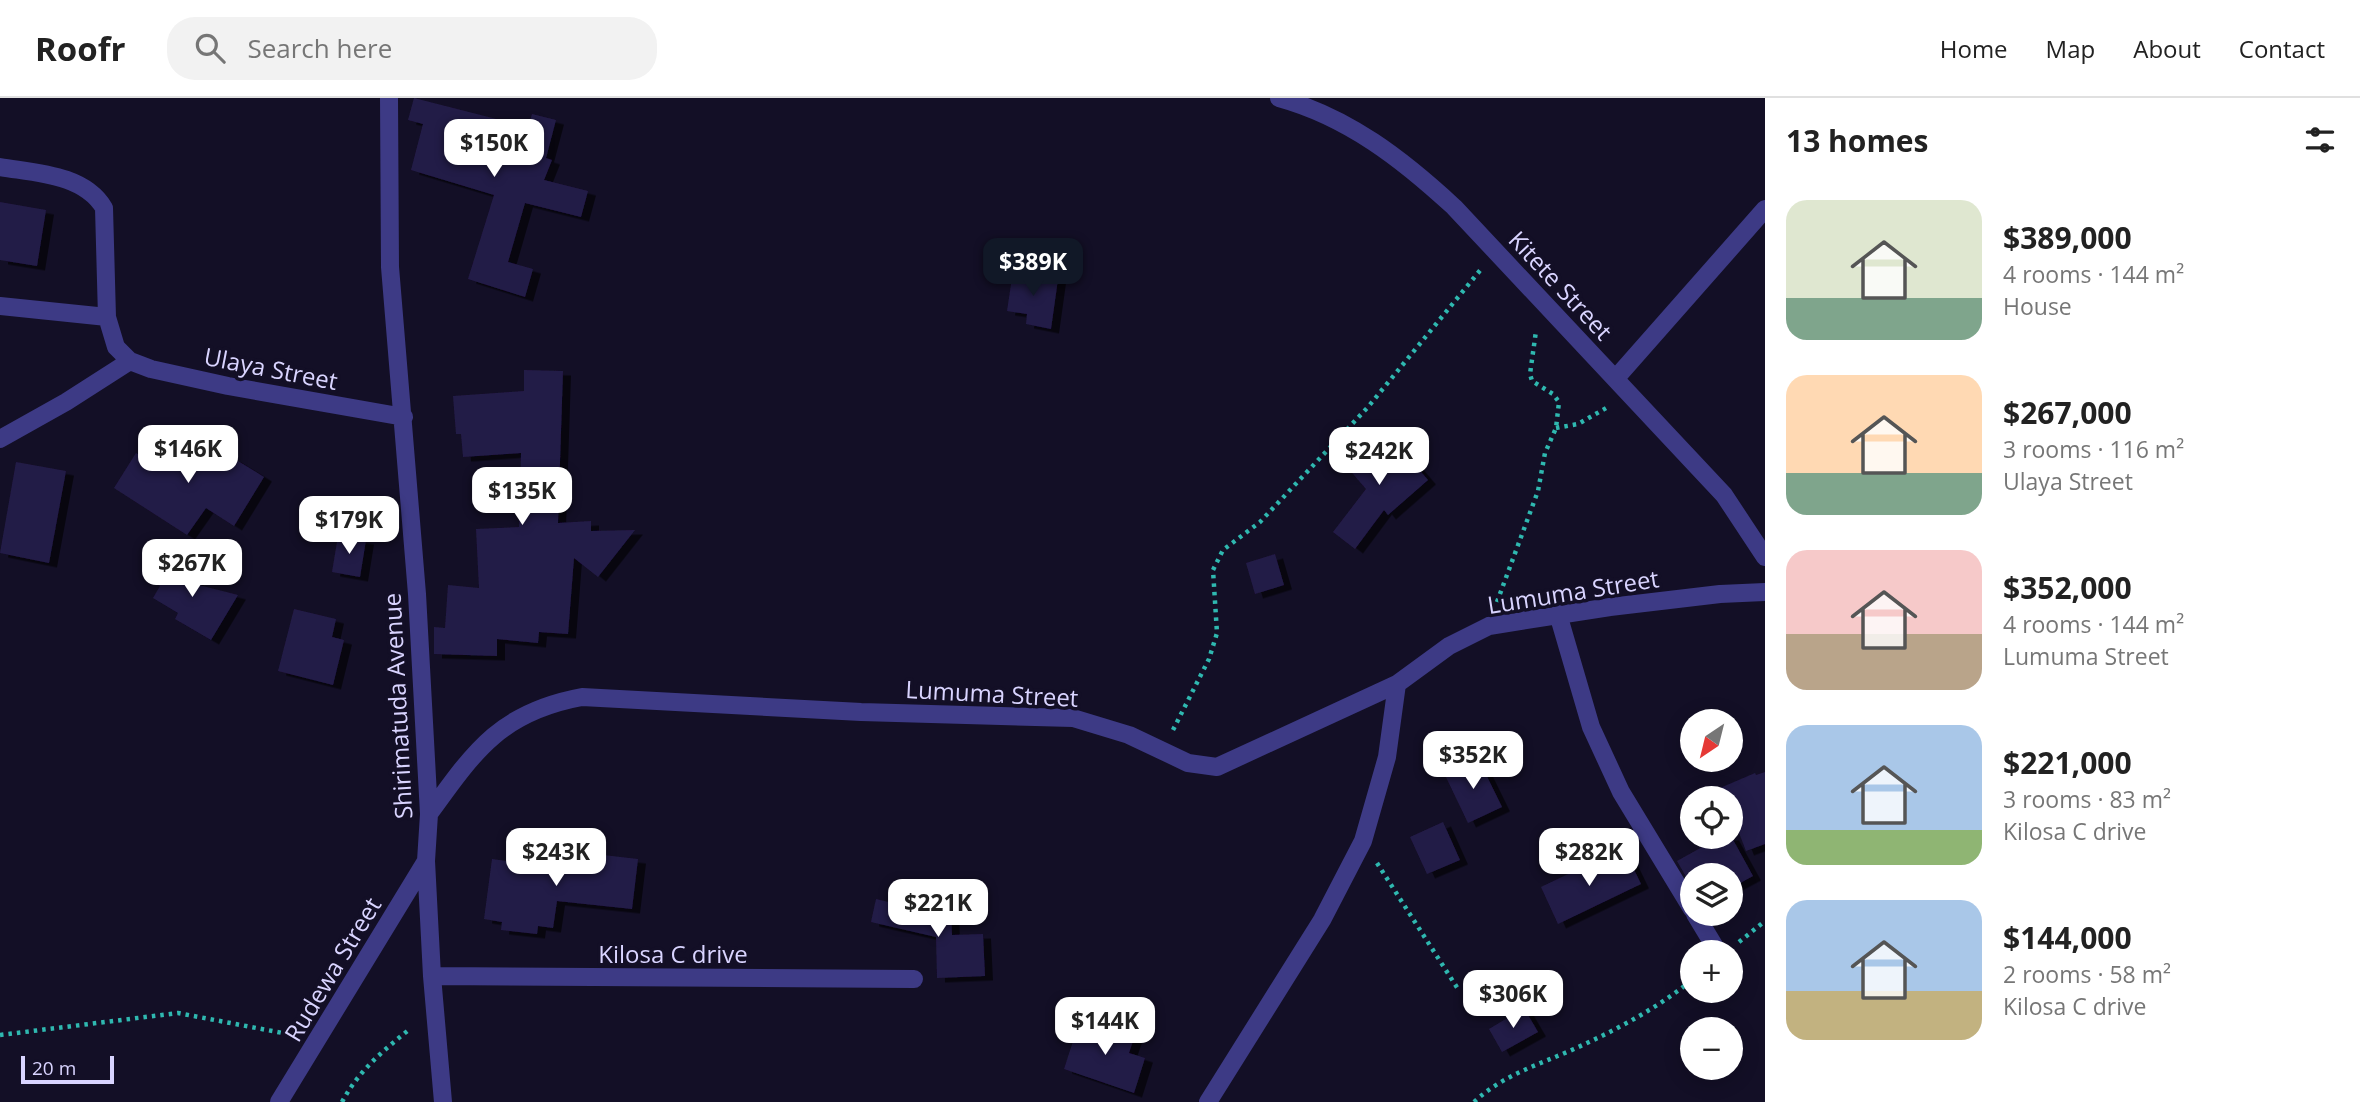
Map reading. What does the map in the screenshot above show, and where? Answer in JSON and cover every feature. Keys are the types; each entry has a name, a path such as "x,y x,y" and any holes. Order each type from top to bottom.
{"street":[{"name":"Shirimatuda Avenue","path":"388,98 390,267 404,417 429,814 426,861 432,976 443,1102"},
{"name":"Kitete Street","path":"1279,98 1302,104 1346,125 1381,146 1434,189 1724,495 1765,557"},
{"path":"0,167 81,185 96,195 104,208 107,317 116,347 130,361 66,402 0,439"},
{"path":"1616,378 1765,209"},
{"path":"0,306 107,317"},
{"name":"Ulaya Street","path":"130,361 151,369 229,386 404,417"},
{"name":"Lumuma Street","path":"429,814 469,758 512,721 547,704 582,697 861,712 1073,718 1129,735 1188,763 1217,766 1397,684 1449,646 1489,626 1558,614 1720,594 1765,592"},
{"path":"1558,614 1591,727 1621,792 1680,890"},
{"path":"1208,1102 1322,920 1363,841 1387,757 1397,684"},
{"name":"Rudewa Street","path":"279,1102 426,861"},
{"name":"Kilosa C drive","path":"432,976 914,979"}],"path":[{"path":"1162,750 1195,689 1213,646 1217,609 1213,570 1223,551 1260,522 1368,407 1495,251"},
{"path":"1489,626 1538,491 1545,453 1556,428 1559,402 1553,394 1532,381 1530,374 1542,301"},
{"path":"1556,428 1578,424 1630,394"},
{"path":"1363,841 1458,989"},
{"path":"1742,940 1765,920"},
{"path":"1474,1102 1493,1084 1576,1048 1660,1006 1680,990"},
{"path":"342,1102 352,1082 373,1059 434,1010"},
{"path":"0,1035 178,1013 318,1039"}],"building":[{"path":"414,98 528,127 532,114 556,120 546,158 552,160 544,180 588,191 581,217 525,203 508,262 533,269 525,297 468,279 494,195 411,170 423,124 408,120"},
{"path":"0,202 46,210 37,266 0,260"},
{"path":"1013,271 1058,279 1051,329 1026,324 1027,314 1007,311"},
{"path":"524,370 563,371 558,523 591,521 591,531 635,530 598,577 574,558 568,634 539,632 538,643 497,639 497,656 434,654 434,627 445,628 448,585 479,588 476,529 519,527 521,453 463,457 461,434 456,434 453,396 524,391"},
{"path":"168,431 225,471 233,458 264,477 234,526 206,508 187,535 114,488 136,453 148,460"},
{"path":"1387,432 1428,480 1388,515 1384,510 1355,549 1333,532 1366,489 1347,467"},
{"path":"16,462 66,471 49,563 0,553"},
{"path":"338,536 366,540 360,577 332,572"},
{"path":"1275,554 1284,585 1255,594 1246,563"},
{"path":"167,556 197,574 195,584 238,595 211,640 175,619 178,613 153,598 160,586 152,581"},
{"path":"294,609 336,619 332,637 344,640 333,685 278,671"},
{"path":"1479,760 1502,807 1468,823 1445,775"},
{"path":"1765,772 1765,844 1746,851 1743,843 1743,786 1725,786 1755,773"},
{"path":"1443,822 1460,860 1427,874 1410,837"},
{"path":"1699,849 1738,849 1753,876 1743,881 1743,863 1680,863 1680,866 1677,861"},
{"path":"577,852 638,859 632,909 557,901 553,928 538,926 537,934 501,930 502,922 484,919 492,859 522,863 523,854 576,861"},
{"path":"1627,855 1641,884 1558,924 1541,887 1591,863 1595,870"},
{"path":"876,899 905,906 903,914 951,911 952,935 983,934 985,976 937,978 936,937 871,922"},
{"path":"1524,1008 1538,1032 1502,1052 1489,1029"},
{"path":"1080,1020 1134,1038 1129,1053 1145,1058 1134,1093 1064,1069"}]}
